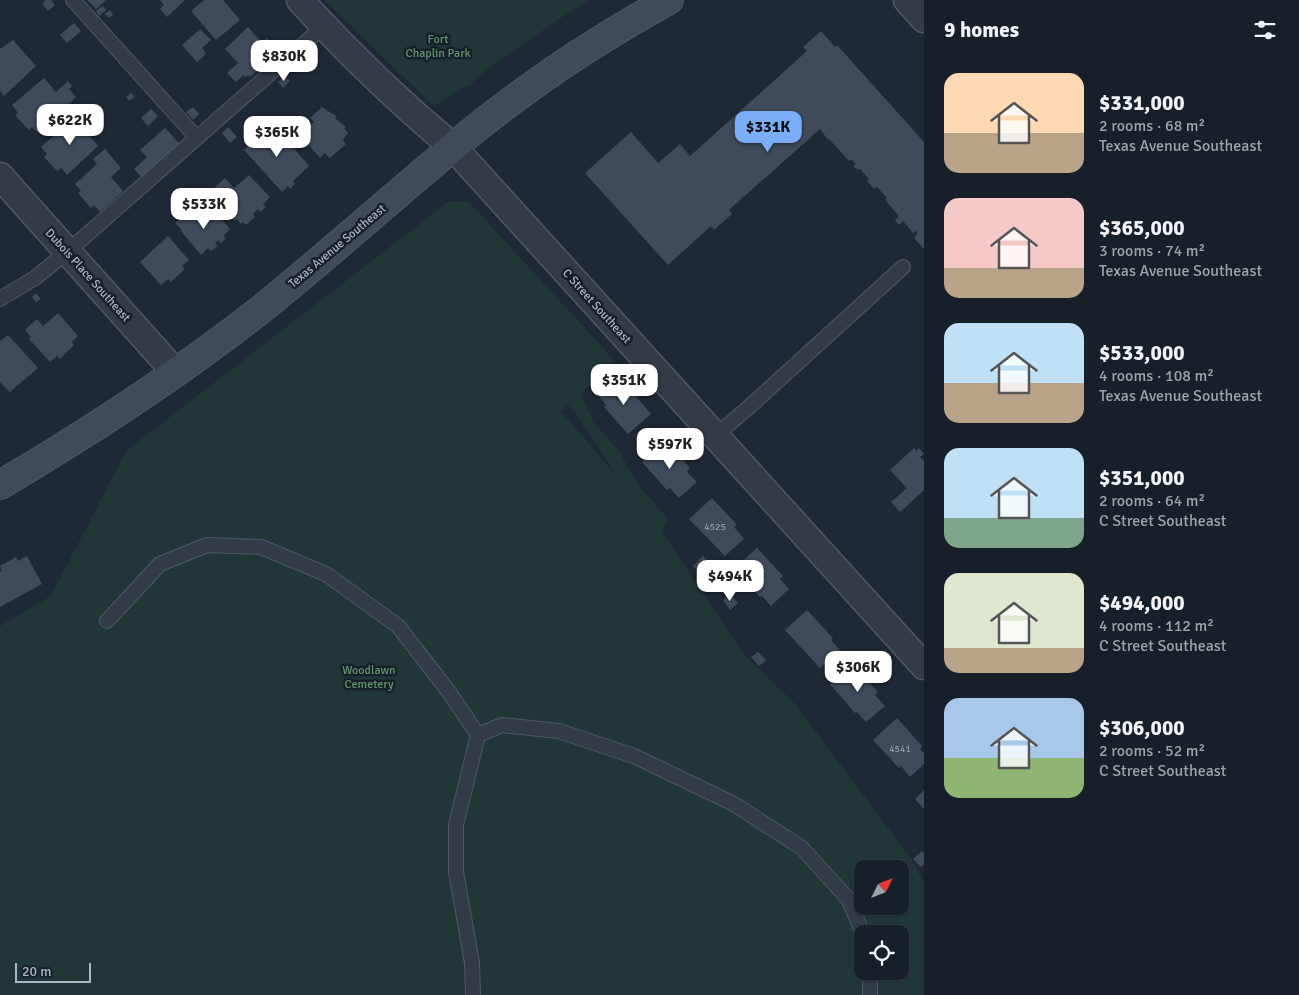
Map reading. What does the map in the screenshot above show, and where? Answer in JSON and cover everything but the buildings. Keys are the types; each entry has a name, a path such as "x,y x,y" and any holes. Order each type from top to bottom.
{"main road":[{"name":"Texas Avenue Southeast","path":"0,485 112,416 176,373 259,311 364,225 453,147 549,74 598,42 669,0"}],"street":[{"name":"C Street Southeast","path":"300,0 404,105 453,147 924,666"},
{"path":"907,0 924,19"},
{"name":"Dubois Place Southeast","path":"0,176 176,373"}],"lane":[{"path":"73,0 197,138"},
{"path":"0,299 36,278 67,252 324,26"},
{"path":"715,436 903,267"},
{"path":"107,621 160,564 207,545 261,547 326,574 398,626 478,735 456,825 456,872 472,964 474,995"},
{"path":"478,735 502,725 559,731 634,756 734,804 802,848 849,900 859,925"},
{"path":"870,980 870,995"}],"green space":[{"name":"Fort Chaplin Park","path":"324,0 589,0 482,73 471,84 461,88 434,106"},
{"name":"Woodlawn Cemetery","path":"448,202 469,202 615,361 582,392 593,422 619,451 638,485 664,514 667,521 662,532 743,653 795,704 910,857 924,883 924,995 0,995 0,626 51,596 126,451","holes":["568,405 577,415 619,479 561,411"]}]}
